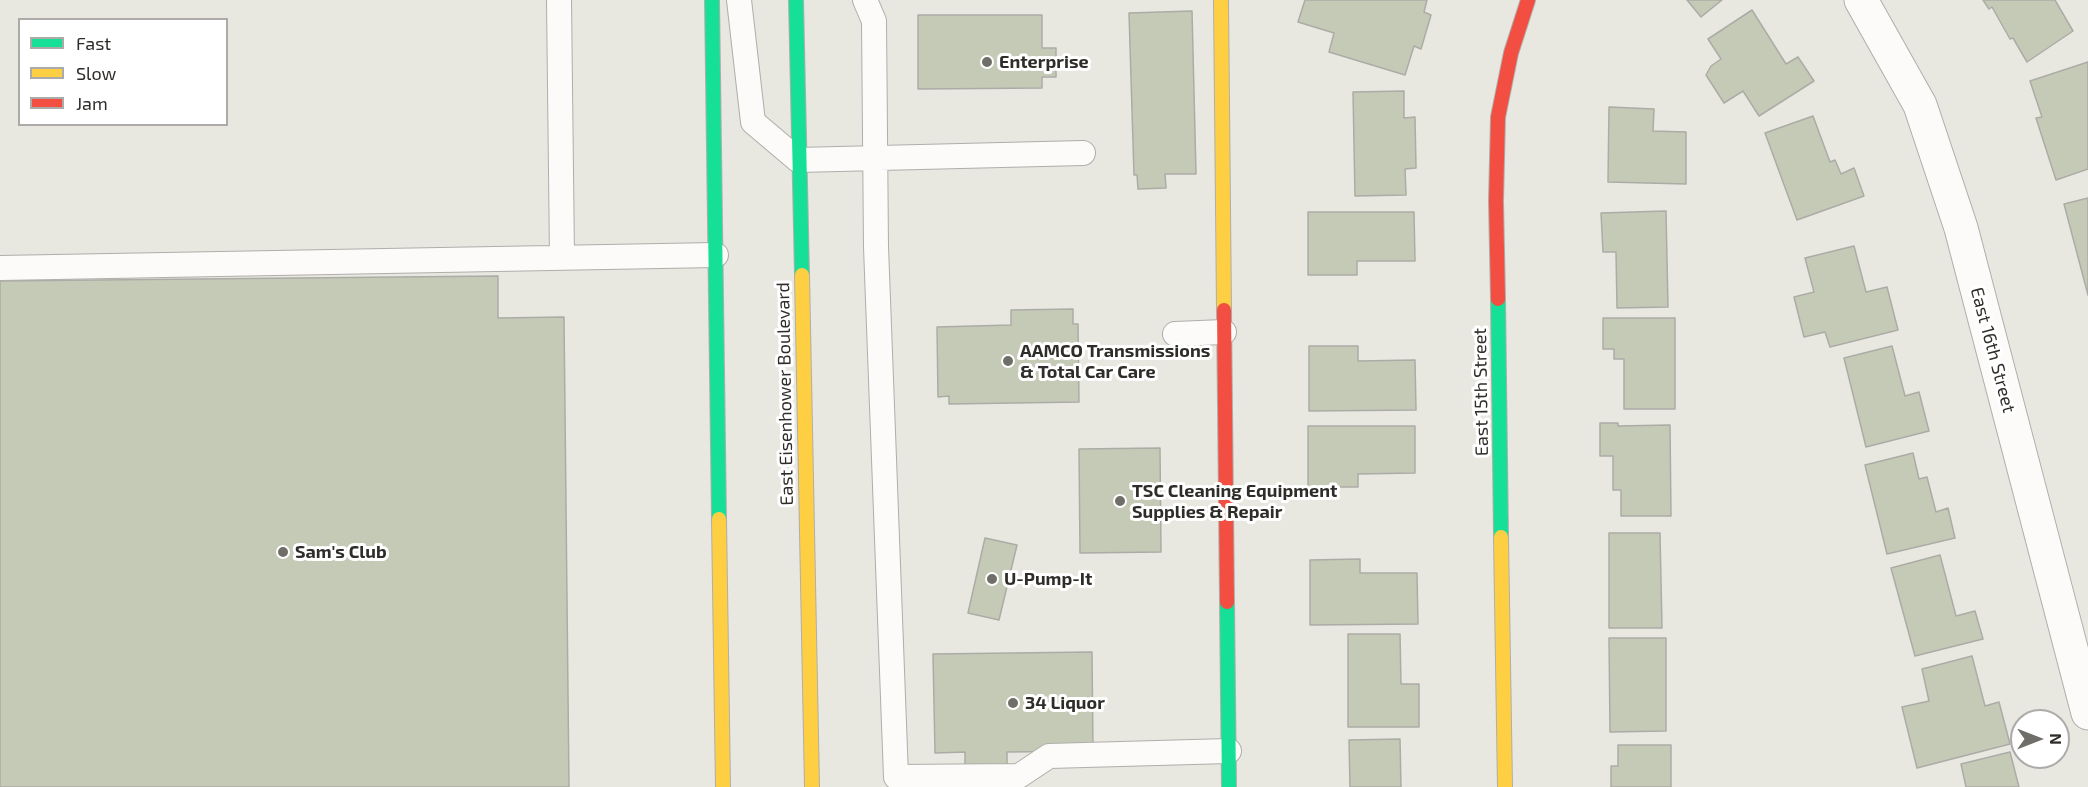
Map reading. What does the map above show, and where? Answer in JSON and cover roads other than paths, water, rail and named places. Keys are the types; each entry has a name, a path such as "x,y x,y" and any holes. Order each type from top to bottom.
{"main road":[{"path":"712,0 723,787"},
{"name":"East Eisenhower Boulevard","path":"796,0 812,787"},
{"path":"1221,0 1229,787"},
{"name":"East 15th Street","path":"1505,787 1497,201 1498,117 1511,53 1528,0"}],"street":[{"name":"East 16th Street","path":"1860,0 1920,105 1961,228 2088,713"}],"lane":[{"path":"559,0 562,257"},
{"path":"739,0 753,122 798,160 1083,153"},
{"path":"865,0 874,21 874,159 896,777 1020,776 1049,756 1229,751"},
{"path":"0,268 716,255"},
{"path":"1175,334 1224,332"}],"place":[{"name":"Enterprise","path":"987,62"},
{"name":"AAMCO Transmissions & Total Car Care","path":"1008,361"},
{"name":"TSC Cleaning Equipment Supplies & Repair","path":"1120,501"},
{"name":"Sam's Club","path":"283,552"},
{"name":"U-Pump-It","path":"992,579"},
{"name":"34 Liquor","path":"1013,703"}]}
